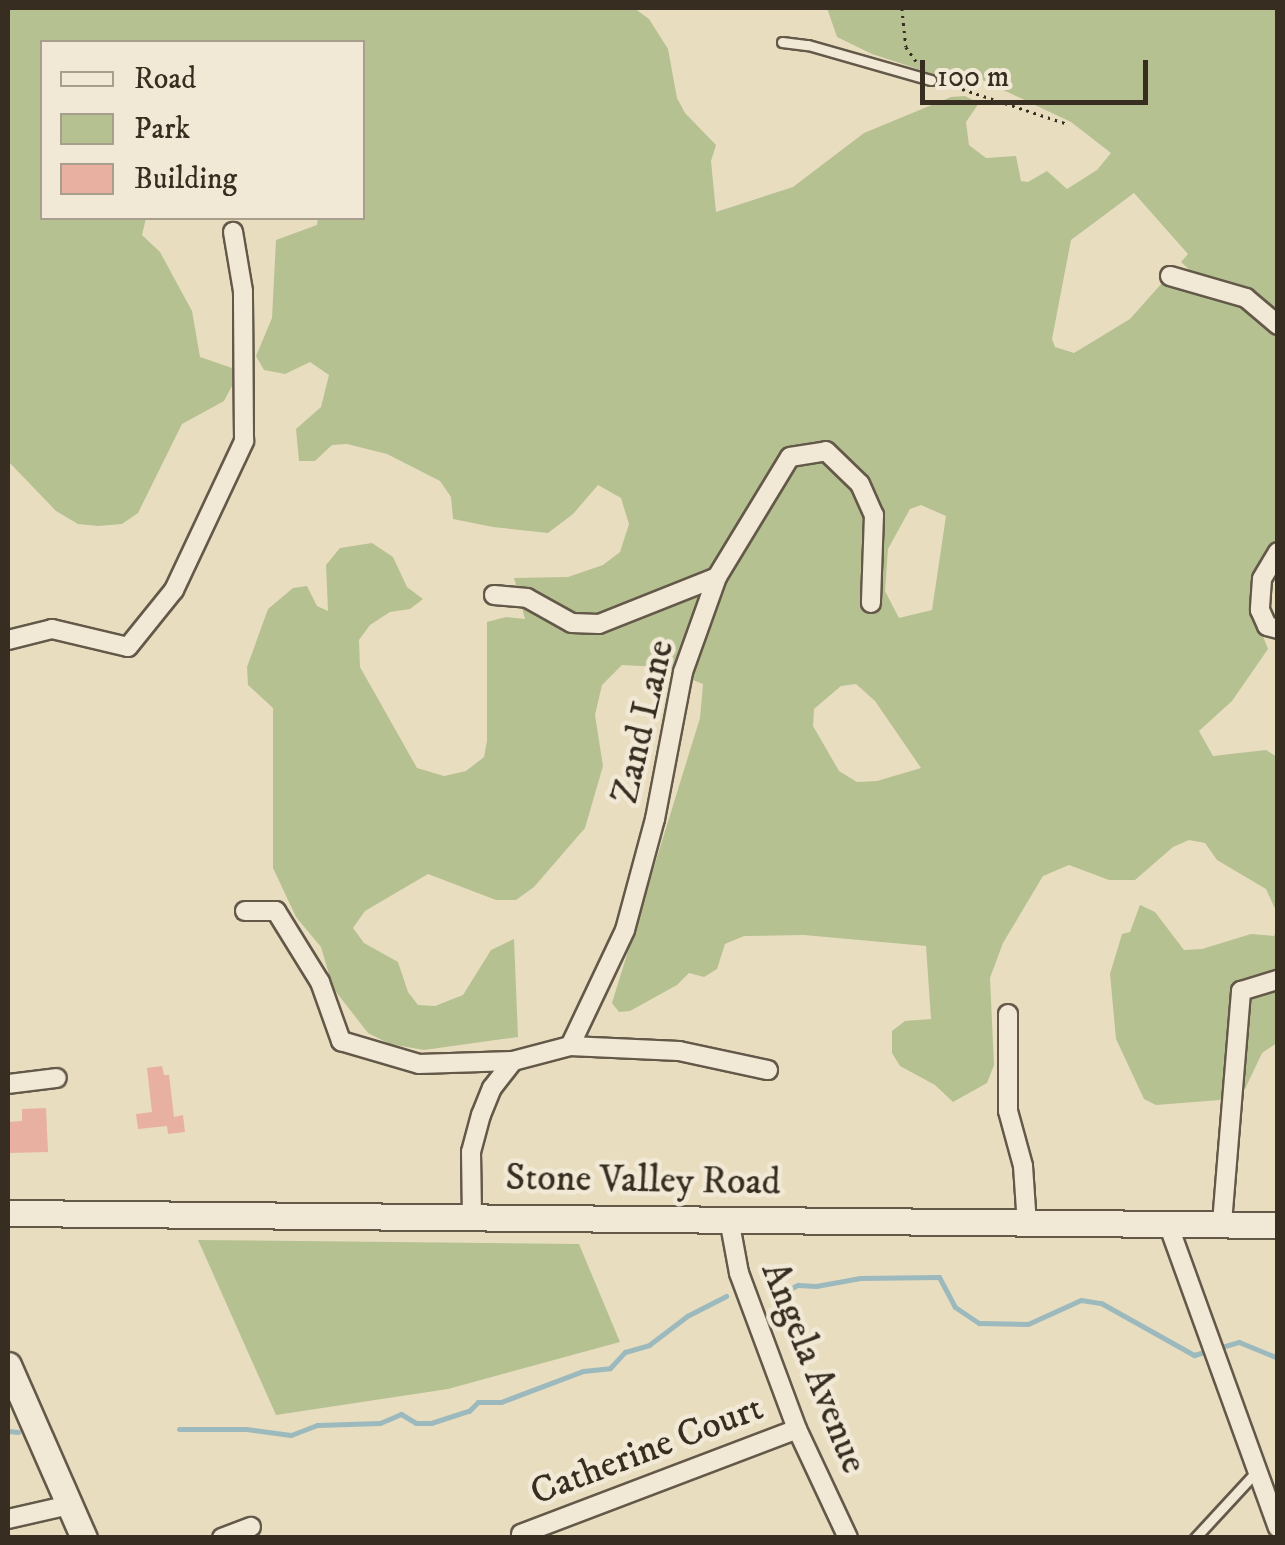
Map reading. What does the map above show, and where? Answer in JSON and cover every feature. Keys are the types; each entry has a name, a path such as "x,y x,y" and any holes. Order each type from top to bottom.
{"street":[{"path":"8,640 52,628 128,648 174,590 244,441 243,291 233,232"},
{"path":"1170,276 1246,298 1278,325"},
{"name":"Zand Lane","path":"570,1046 625,930 655,820 683,672 717,577 790,457 826,452 860,484 874,515 871,603"},
{"path":"1278,552 1262,579 1260,610 1267,626 1278,628"},
{"path":"494,595 527,598 572,623 600,624 717,577"},
{"path":"245,912 276,911 320,982 341,1042 420,1064 513,1061 570,1046 679,1051 768,1070"},
{"path":"1222,1223 1236,1095 1238,1003 1241,991 1278,980"},
{"path":"1008,1014 1008,1111 1023,1166 1027,1224"},
{"path":"472,1216 471,1152 480,1116 492,1088 513,1061"},
{"path":"8,1084 57,1078"},
{"name":"Stone Valley Road","path":"8,1214 1278,1224"},
{"name":"Angela Avenue","path":"729,1219 739,1273 797,1429 848,1538"},
{"path":"1168,1224 1254,1474 1276,1523"},
{"path":"8,1365 84,1538"},
{"name":"Catherine Court","path":"521,1534 797,1429"},
{"path":"8,1519 69,1504"},
{"path":"222,1538 251,1528"}],"lane":[{"path":"782,42 808,45 931,80"},
{"path":"1194,1538 1254,1474"}],"path":[{"path":"902,8 906,47 931,80 1068,124"}],"green space":[{"path":"8,8 634,8 649,19 668,49 677,98 685,113 716,145 711,161 716,212 793,187 864,133 951,97 965,96 979,103 966,122 969,145 986,158 1016,156 1021,181 1028,182 1047,171 1067,189 1097,170 1111,153 1071,122 976,77 970,86 872,54 837,37 827,8 1277,8 1277,315 1196,276 1181,262 1188,254 1134,193 1071,240 1052,339 1055,347 1074,353 1130,319 1162,283 1251,310 1277,335 1277,537 1257,571 1255,616 1268,649 1232,701 1199,731 1213,756 1266,750 1277,757 1277,913 1266,889 1217,860 1205,843 1189,840 1173,847 1135,880 1109,880 1069,865 1043,876 1003,943 990,978 994,1065 987,1083 953,1102 935,1085 900,1066 892,1053 892,1031 905,1021 931,1019 926,946 804,935 744,936 725,944 717,969 704,977 689,973 677,985 630,1011 619,1012 612,1003 700,718 703,684 660,667 622,665 602,685 595,715 603,766 585,828 534,887 516,900 496,900 428,874 365,911 353,928 364,943 398,962 408,992 418,1005 435,1006 463,995 491,950 514,939 518,1037 424,1050 390,1044 368,1033 333,988 321,947 296,917 273,868 273,708 248,685 247,667 268,609 293,588 307,586 317,606 328,611 326,565 340,548 372,543 393,557 407,587 423,599 410,609 390,612 370,625 359,640 360,667 417,768 444,776 466,771 484,757 487,741 487,622 506,617 525,619 514,578 568,577 603,565 620,552 629,524 621,498 598,485 573,514 548,533 453,519 451,497 440,481 387,454 347,444 332,445 315,461 299,461 296,429 321,407 329,375 310,362 285,374 264,370 256,356 272,318 276,240 317,225 318,220 365,220 365,40 40,40 40,220 146,220 142,235 160,252 192,311 200,357 232,368 232,386 224,401 182,424 138,513 122,524 98,526 78,524 56,511 8,461","holes":["921,505 946,516 932,610 899,618 885,591 888,549 910,509","856,684 875,701 921,768 877,781 857,782 839,771 813,726 814,709 841,686"]},
{"path":"1140,905 1155,912 1184,950 1202,949 1251,934 1274,936 1277,931 1277,1043 1262,1053 1245,1089 1220,1100 1156,1105 1144,1099 1116,1039 1110,974 1122,934 1130,932"},
{"path":"198,1240 579,1244 620,1342 448,1389 276,1415"}],"building":[{"path":"162,1066 164,1075 169,1075 174,1117 183,1115 185,1132 168,1134 167,1126 138,1129 136,1114 152,1112 147,1068"},
{"path":"46,1108 48,1152 8,1153 8,1122 22,1121 22,1109"}],"waterway":[{"path":"769,1291 782,1293 798,1285 816,1286 860,1278 939,1277 955,1307 979,1323 1028,1324 1081,1300 1101,1303 1194,1355 1239,1342 1278,1358"},
{"path":"179,1429 246,1429 291,1435 317,1425 380,1423 401,1414 416,1423 431,1423 469,1411 478,1402 501,1402 583,1371 610,1368 625,1352 649,1345 687,1316 726,1296"},
{"path":"8,1431 18,1432"}]}
